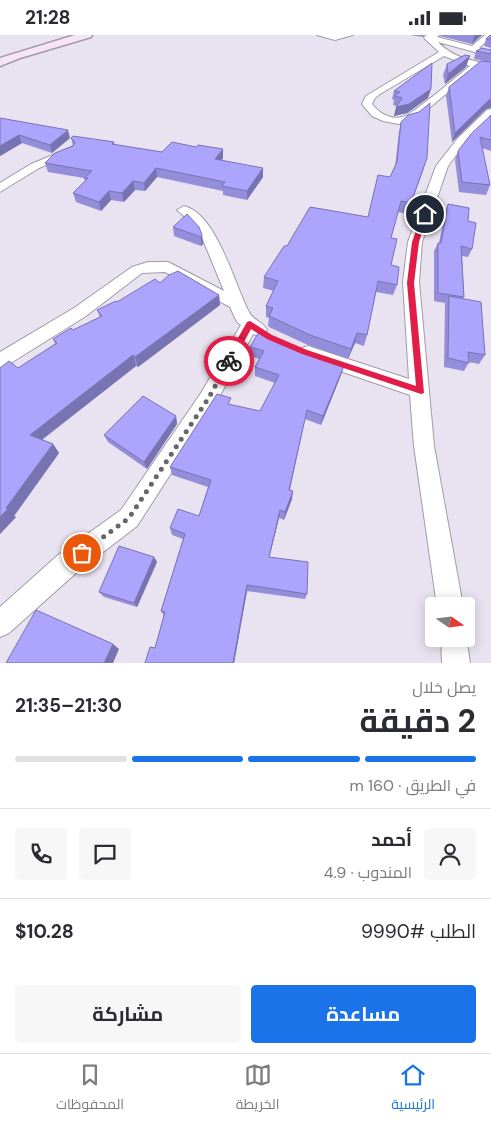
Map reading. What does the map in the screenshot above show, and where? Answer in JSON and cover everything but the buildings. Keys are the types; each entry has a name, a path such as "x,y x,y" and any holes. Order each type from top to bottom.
{"main road":[{"path":"0,61 87,35"}],"street":[{"path":"321,35 335,39 348,35"},
{"path":"420,35 474,49 491,56"},
{"path":"474,49 489,35"},
{"path":"433,37 443,53 476,65 491,67"},
{"path":"443,53 377,92 368,101 367,104 370,109 387,120 411,119 476,65"},
{"path":"449,597 424,446 411,283 415,242 442,166 462,140 491,112"},
{"path":"0,188 35,166 70,151"},
{"path":"184,210 198,221 208,235 243,318 270,337"},
{"path":"0,361 80,312 137,270 148,267 168,267 237,305"},
{"path":"0,624 67,564 129,518 208,399 250,324"},
{"path":"296,348 421,391"},
{"path":"455,647 456,663"}],"way so far":[{"path":"82,553 129,518 208,399 229,361"}],"route":[{"path":"229,361 250,324 270,337 304,352 421,391 411,283 415,242 425,214"}]}
